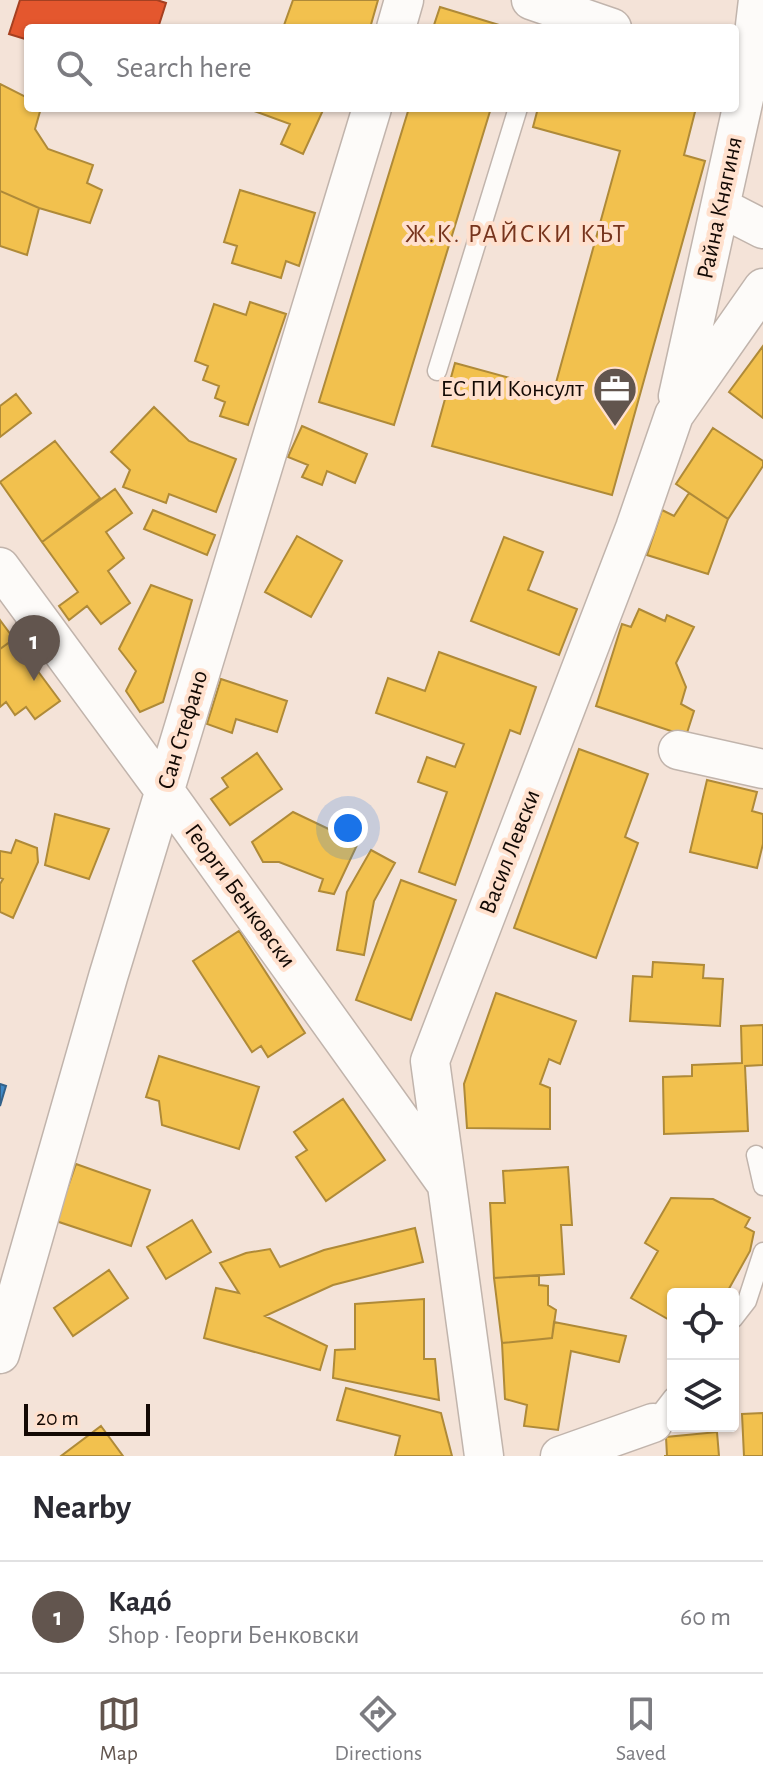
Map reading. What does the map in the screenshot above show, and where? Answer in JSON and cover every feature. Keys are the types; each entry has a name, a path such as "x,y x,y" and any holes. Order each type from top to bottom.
{"street":[{"path":"397,24 404,0"},
{"name":"Райна Княгиня","path":"742,74 758,0"},
{"path":"541,11 595,24"},
{"name":"Сан Стефано","path":"0,1354 164,790 371,112"},
{"name":"Райна Княгиня","path":"674,415 720,207 736,112"},
{"path":"720,207 763,229"},
{"name":"Васил Левски","path":"484,1456 430,1061 635,528 674,415 763,288"},
{"name":"Георги Бенковски","path":"0,567 449,1187"},
{"path":"678,750 763,769"},
{"path":"560,1456 663,1410"}],"lane":[{"path":"437,371 517,112"},
{"path":"756,1155 763,1186"},
{"path":"739,1311 747,1301 763,1252"}],"building: Homes":[{"path":"293,0 378,0 371,24 284,24"},
{"path":"440,7 496,24 434,24"},
{"path":"0,84 24,96 24,112 40,112 35,129 48,149 93,165 87,183 102,190 90,223 39,208 0,191"},
{"path":"257,112 322,112 303,154 281,144 290,124"},
{"path":"408,112 490,112 394,425 319,402"},
{"path":"537,112 695,112 684,155 705,161 612,495 432,446 455,363 554,390 620,151 533,127"},
{"path":"240,190 315,213 299,266 286,261 281,278 232,263 237,246 224,242"},
{"path":"0,191 39,208 27,255 0,246"},
{"path":"250,302 286,314 248,425 220,416 225,402 215,398 219,386 203,380 208,366 195,361 214,304 246,315"},
{"path":"763,346 763,418 729,392"},
{"path":"16,394 31,413 0,437 0,406"},
{"path":"154,407 189,441 236,459 216,512 169,494 166,503 123,487 130,470 111,452"},
{"path":"302,426 367,454 355,483 327,471 322,485 302,477 308,465 288,457"},
{"path":"713,428 763,461 763,466 728,519 676,484"},
{"path":"55,441 100,498 42,542 0,482"},
{"path":"115,489 132,513 106,532 124,558 108,571 130,603 101,624 87,606 69,620 59,606 78,592 42,542"},
{"path":"689,493 728,519 708,574 647,555 662,510 674,516"},
{"path":"153,510 215,535 207,555 144,529"},
{"path":"297,536 342,561 311,617 265,592"},
{"path":"504,537 543,552 528,590 577,609 559,655 471,621"},
{"path":"151,585 192,600 163,702 140,712 126,691 136,671 119,649"},
{"path":"639,609 665,621 667,615 694,627 676,663 686,687 681,704 694,711 686,736 596,706 622,624 631,627"},
{"path":"0,620 14,639 0,649"},
{"path":"14,639 60,701 35,719 26,707 15,715 6,702 0,707 0,649"},
{"path":"439,652 536,687 520,734 510,730 455,885 419,872 447,792 418,782 427,757 455,767 464,744 376,713 388,678 425,691"},
{"path":"221,679 287,701 277,732 236,719 232,733 207,724"},
{"path":"579,749 648,774 625,837 638,843 596,958 514,928"},
{"path":"257,753 282,789 230,825 211,799 228,787 222,778"},
{"path":"707,780 757,792 752,811 763,814 763,844 757,868 690,852"},
{"path":"293,812 358,843 334,894 319,891 323,879 279,862 263,862 252,842"},
{"path":"55,814 109,829 89,879 45,865"},
{"path":"16,840 37,848 38,862 13,918 0,912 0,884 3,879 0,878 0,851 11,853"},
{"path":"371,850 395,863 374,901 364,955 337,950 347,892"},
{"path":"401,880 456,900 411,1020 356,1000"},
{"path":"239,931 305,1033 268,1057 261,1046 252,1052 193,961"},
{"path":"653,962 704,965 703,978 723,979 720,1026 630,1021 633,976 652,977"},
{"path":"496,993 576,1021 560,1064 549,1059 540,1084 550,1088 550,1129 467,1128 464,1084"},
{"path":"763,1025 763,1065 745,1066 748,1131 664,1134 663,1077 692,1076 692,1065 742,1063 741,1026"},
{"path":"159,1056 259,1087 239,1149 162,1125 159,1101 146,1097"},
{"path":"343,1099 385,1160 326,1201 296,1157 307,1150 294,1132"},
{"path":"76,1164 150,1190 131,1246 56,1221"},
{"path":"568,1167 572,1225 561,1225 564,1274 494,1278 490,1203 505,1203 503,1171"},
{"path":"671,1198 713,1199 750,1218 745,1227 754,1232 750,1251 729,1288 667,1288 667,1319 631,1298 658,1251 645,1243"},
{"path":"192,1220 211,1252 166,1279 147,1247"},
{"path":"415,1228 423,1262 333,1285 265,1316 327,1346 320,1370 204,1338 216,1288 239,1293 220,1263 246,1253 270,1249 280,1267 324,1250"},
{"path":"109,1270 128,1298 73,1336 54,1308"},
{"path":"539,1275 539,1285 548,1286 548,1305 556,1310 552,1338 502,1343 494,1278"},
{"path":"424,1299 424,1359 435,1359 439,1400 333,1378 335,1350 355,1349 355,1304"},
{"path":"554,1322 626,1336 619,1362 571,1351 558,1430 524,1426 527,1405 505,1399 502,1343 552,1338"},
{"path":"346,1388 441,1413 452,1456 395,1456 400,1436 337,1420"},
{"path":"763,1413 763,1456 744,1456 742,1414"},
{"path":"101,1426 123,1456 61,1456"},
{"path":"717,1432 719,1456 667,1456 666,1437"}],"building: Shops":[{"path":"20,0 157,0 166,3 159,24 24,24 24,39 9,34"}],"building: Schools":[{"path":"0,1084 6,1086 0,1106"}],"place":[{"name":"ЕС ПИ Консулт","path":"615,428"},
{"name":"Кадó","path":"34,681"}],"district":[{"name":"Ж.К. РАЙСКИ КЪТ","path":"516,234"}]}
